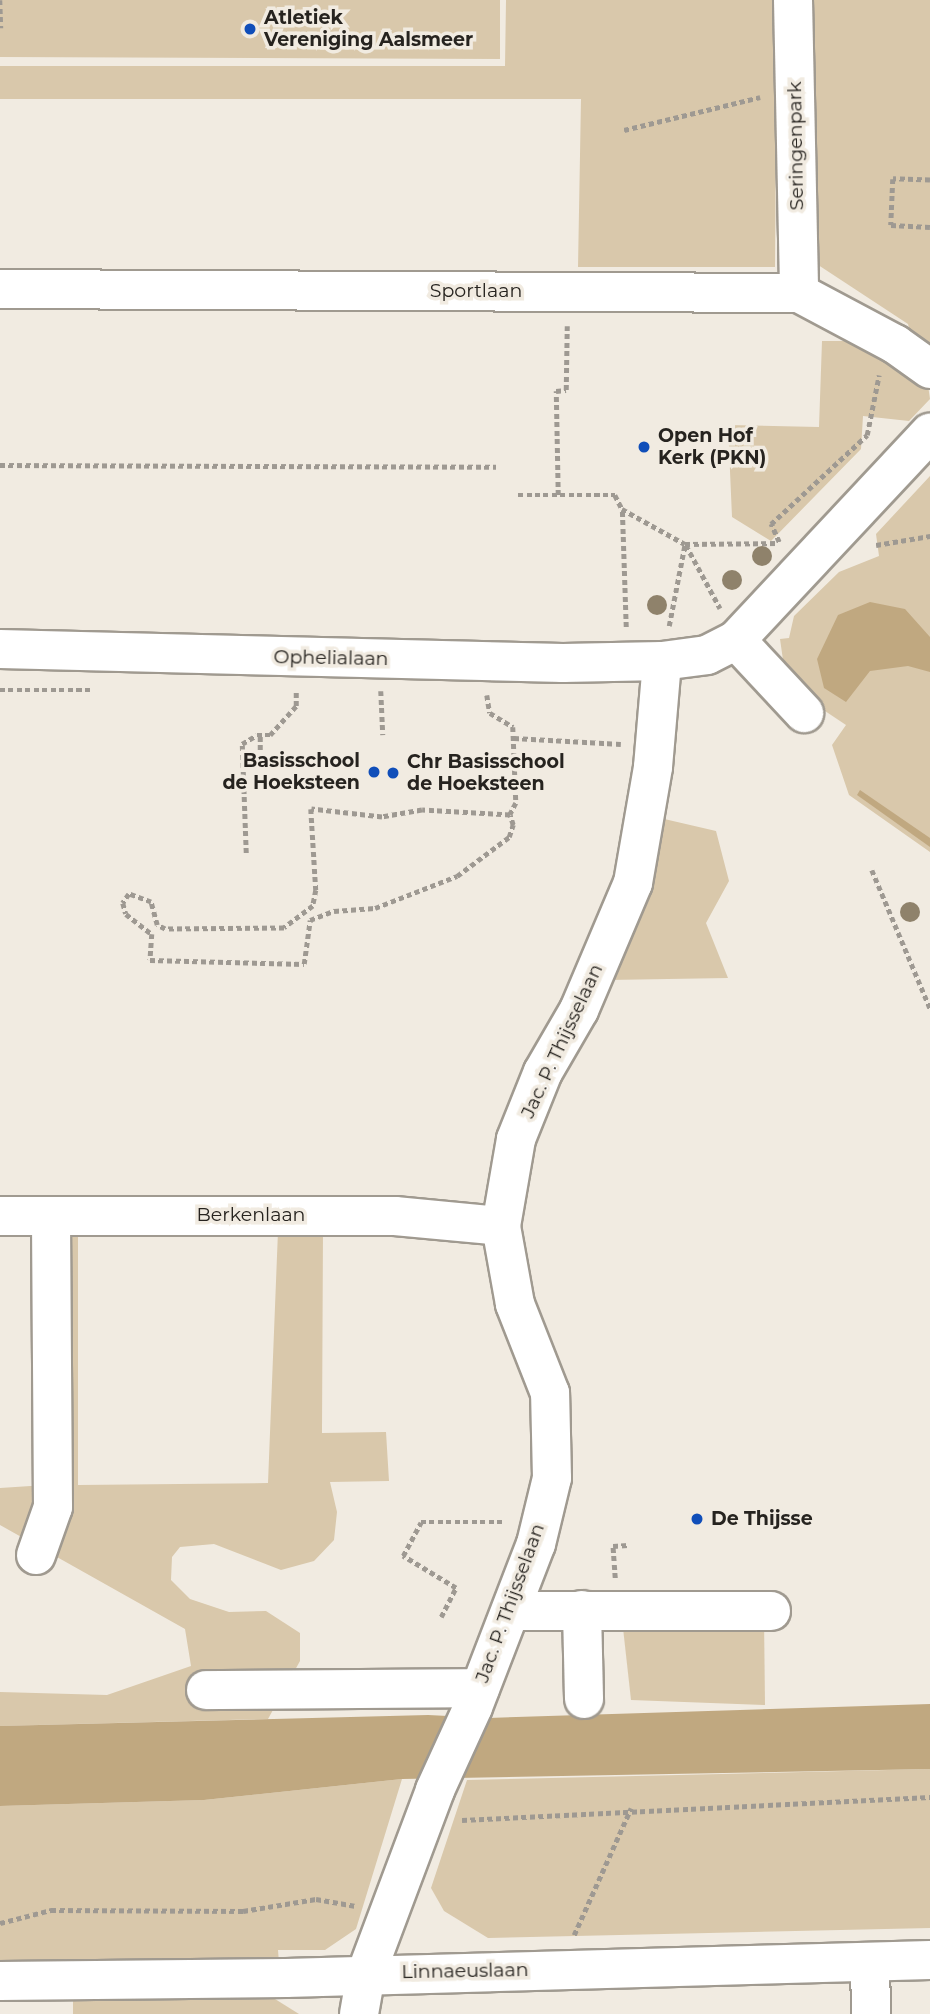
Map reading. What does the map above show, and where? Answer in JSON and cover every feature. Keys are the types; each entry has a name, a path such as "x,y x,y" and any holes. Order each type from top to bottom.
{"street":[{"name":"Seringenpark","path":"793,0 799,293"},
{"name":"Sportlaan","path":"0,289 799,293 895,344 930,369"},
{"path":"804,713 736,639 930,433"},
{"name":"Ophelialaan","path":"0,649 644,662 707,654 736,639"},
{"name":"Jac. P. Thijsselaan","path":"359,2014 366,1973 444,1805 476,1698 511,1611 552,1478 550,1393 515,1304 501,1226 516,1139 543,1072 579,1010 633,883 653,767 644,662"},
{"name":"Berkenlaan","path":"0,1216 395,1216 501,1226"},
{"path":"36,1555 53,1507 51,1216"},
{"path":"584,1699 599,1610"},
{"path":"511,1611 771,1611"},
{"path":"206,1690 476,1698"},
{"name":"Linnaeuslaan","path":"0,1981 930,1960"},
{"path":"870,1962 871,2014"}],"path":[{"path":"0,0 1,27"},
{"path":"624,130 795,89"},
{"path":"930,180 893,179 891,225 930,227"},
{"path":"558,495 556,391 566,390 568,291"},
{"path":"779,543 771,524 867,435 880,371 895,344"},
{"path":"0,465 496,467"},
{"path":"518,495 615,495 622,509 644,662"},
{"path":"622,509 685,544 831,540"},
{"path":"685,544 736,639"},
{"path":"644,662 685,544"},
{"path":"247,853 242,744 260,735 270,735 296,706 296,690"},
{"path":"310,920 334,911 375,908 457,876 509,837 513,825 510,815 516,803 513,727 490,713 487,690"},
{"path":"382,691 383,736"},
{"path":"514,738 627,745 626,734"},
{"path":"260,735 260,750"},
{"path":"152,934 126,914 123,903 129,894 150,902 157,925 152,934 150,960 304,964 309,948 310,920 316,890 311,809 383,817 422,810 510,815"},
{"path":"872,870 930,1009"},
{"path":"157,925 284,928 313,906"},
{"path":"441,1616 456,1588 402,1556 421,1522 540,1522"},
{"path":"599,1610 613,1546 628,1545"},
{"path":"444,1805 631,1808 930,1797"},
{"path":"559,1969 631,1808"},
{"path":"0,1923 51,1910 243,1911 316,1899 367,1908"}],"shaded area":[{"name":"Atletiek Vereniging Aalsmeer","path":"0,0 500,0 500,59 0,57"},
{"path":"506,0 777,0 775,267 578,267 581,99 0,99 0,66 505,66"},
{"path":"809,0 930,0 930,348 911,336 908,324 803,255"},
{"path":"822,341 866,341 928,385 930,399 909,421 863,416 861,449 771,541 732,517 728,425 819,427"},
{"path":"930,476 930,852 849,795 832,745 846,725 807,699 783,660 780,639 789,638 794,616 839,572 879,556 876,534"},
{"path":"870,602 905,609 930,637 930,672 908,666 870,671 846,702 824,688 817,659 838,615"},
{"path":"860,790 930,838 930,847 857,795"},
{"path":"660,818 716,831 729,881 706,923 728,978 608,980"},
{"path":"323,1230 322,1433 386,1432 389,1481 330,1482 337,1512 334,1540 314,1561 281,1570 214,1544 180,1547 172,1557 171,1580 190,1599 229,1612 266,1611 300,1633 300,1661 268,1719 0,1726 0,1692 107,1695 191,1666 185,1629 0,1525 0,1488 46,1485 37,1234 78,1234 78,1485 268,1483 278,1231"},
{"path":"764,1618 765,1705 631,1700 622,1619"},
{"path":"930,1704 930,1769 402,1779 204,1800 0,1806 0,1726 428,1715 488,1718"},
{"path":"930,1769 930,1928 488,1938 444,1911 431,1888 467,1780"},
{"path":"402,1779 356,1929 325,1950 278,1950 279,1963 0,1964 0,1806 204,1800"},
{"path":"275,1999 299,2014 73,2014 73,2001"}],"place":[{"name":"Atletiek Vereniging Aalsmeer","path":"250,29"},
{"name":"Open Hof Kerk (PKN)","path":"644,447"},
{"name":"Basisschool de Hoeksteen","path":"374,772"},
{"name":"Chr Basisschool de Hoeksteen","path":"393,773"},
{"name":"De Thijsse","path":"697,1519"}]}
